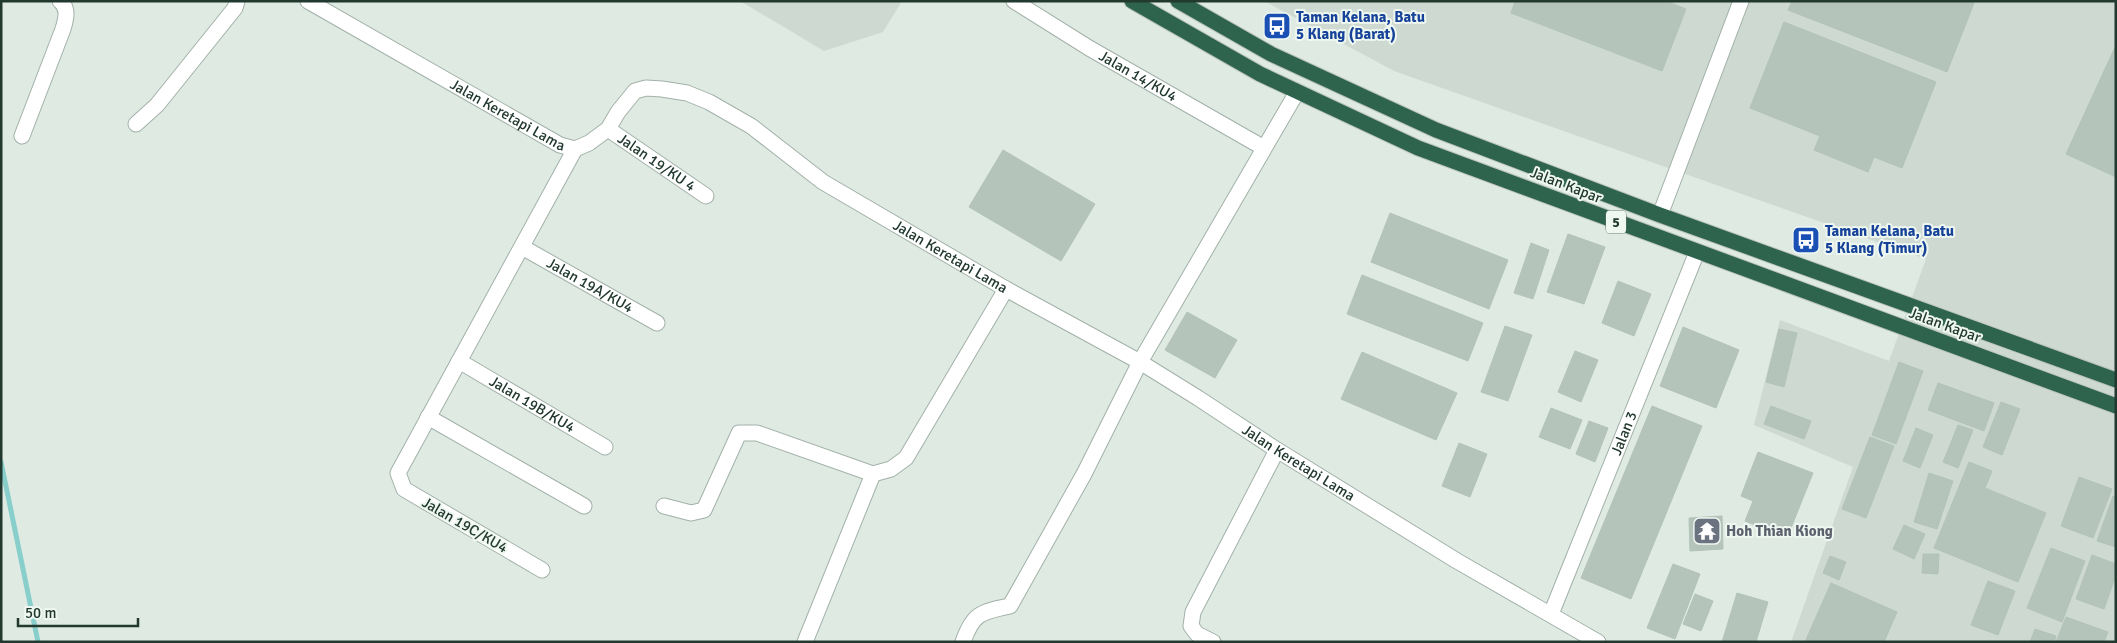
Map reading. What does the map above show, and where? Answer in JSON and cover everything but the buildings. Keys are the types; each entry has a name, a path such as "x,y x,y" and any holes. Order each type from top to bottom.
{"highway":[{"name":"Jalan Kapar","path":"1132,1 1260,74 1418,148 2116,406"},
{"name":"Jalan Kapar","path":"1178,1 1271,54 1436,130 1660,215 2116,380"}],"street":[{"path":"22,136 63,29 66,12 65,6 60,1"},
{"path":"136,124 157,105 235,8 237,1"},
{"name":"Jalan Keretapi Lama","path":"308,1 560,145 575,149 589,143 608,129 618,112 635,91 646,88 662,89 687,93 709,102 751,126 824,182 1006,289 1140,362 1277,450 1476,573 1598,642"},
{"name":"Jalan 14/KU4","path":"1014,1 1089,48 1264,148"},
{"path":"1660,215 1741,1"},
{"path":"963,642 969,624 986,611 1010,606 1084,474 1140,362 1297,92"},
{"name":"Jalan 19/KU 4","path":"608,129 706,196"},
{"path":"575,149 428,417 584,506"},
{"name":"Jalan 19A/KU4","path":"522,246 657,323"},
{"name":"Jalan 3","path":"1551,614 1697,252"},
{"path":"664,506 691,513 704,510 739,433 757,433 873,474 891,469 906,458 1006,289"},
{"name":"Jalan 19B/KU4","path":"459,361 605,447"},
{"name":"Jalan 19C/KU4","path":"428,417 398,473 404,489 542,570"},
{"path":"1213,642 1197,634 1190,626 1193,612 1277,450"},
{"path":"805,642 873,474"}],"shaded area":[{"path":"740,1 902,1 883,32 824,51"},
{"path":"1264,1 2116,1 2116,642 1791,642 1853,467 1754,425 1780,320 1889,361 1926,259 1394,71"}],"waterway":[{"path":"1,462 38,642"}],"place":[{"name":"Taman Kelana, Batu 5 Klang (Barat)","path":"1277,26"},
{"name":"Taman Kelana, Batu 5 Klang (Timur)","path":"1806,240"},
{"name":"Hoh Thian Kiong","path":"1707,531"}]}
